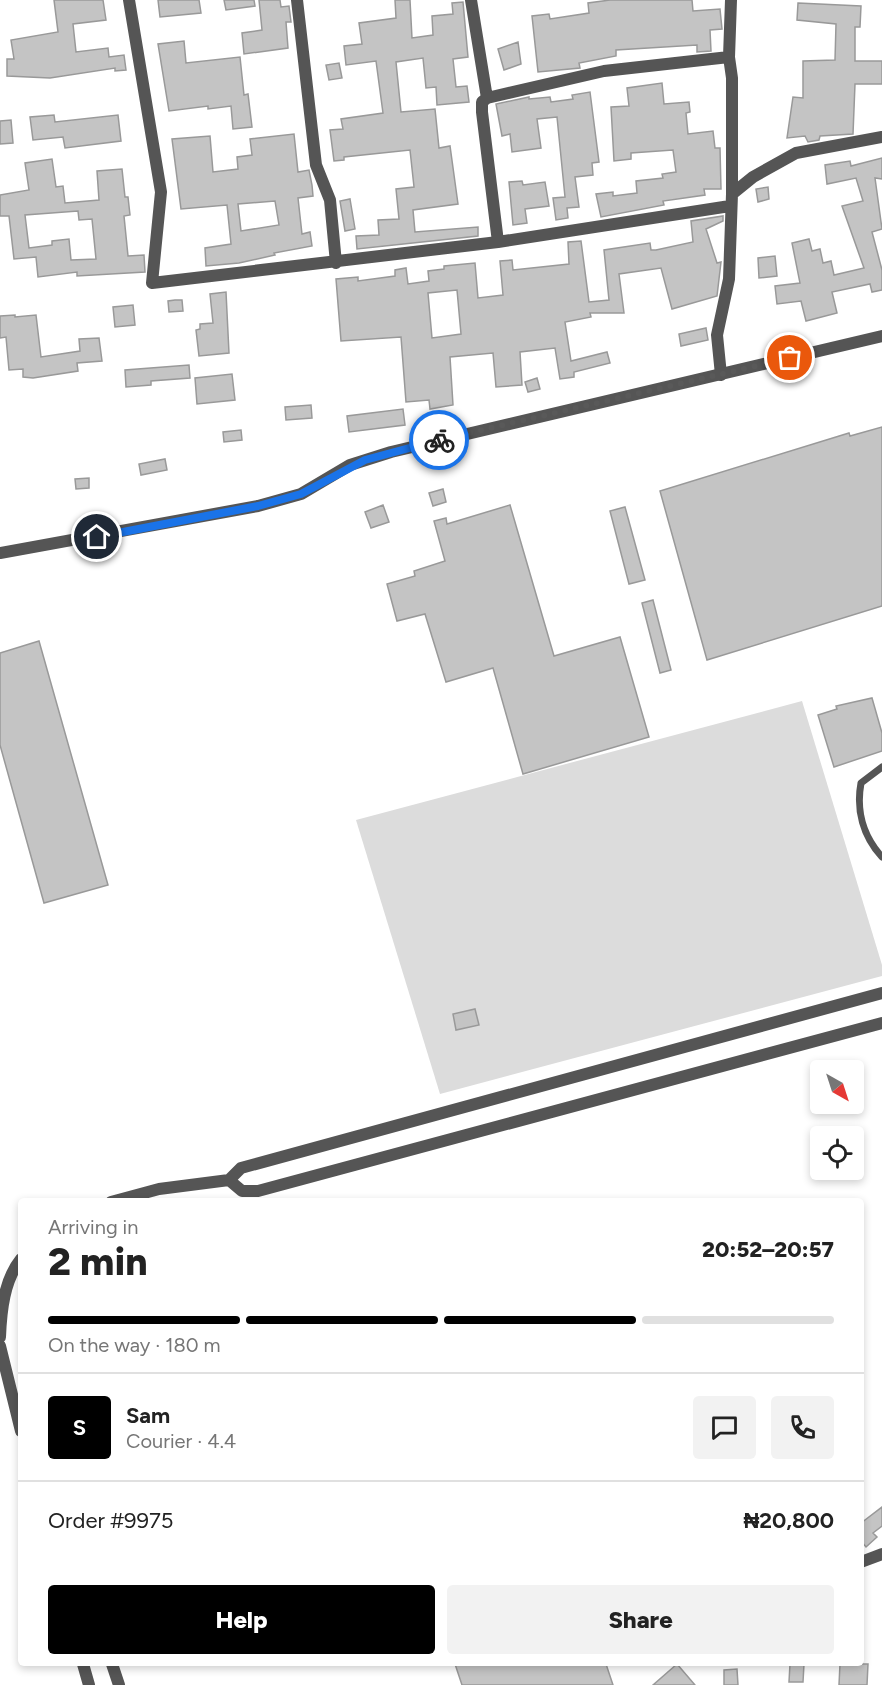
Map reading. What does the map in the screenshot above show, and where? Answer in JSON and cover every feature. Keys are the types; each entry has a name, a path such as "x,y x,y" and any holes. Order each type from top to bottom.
{"street":[{"path":"129,0 161,192 152,283 498,242 731,200 753,177 796,153 882,137"},
{"path":"297,0 316,165 330,200 336,263"},
{"path":"471,0 487,98"},
{"path":"721,375 717,335 729,279 733,165 732,78 729,57 731,0"},
{"path":"498,242 482,112 483,102 487,98 604,71 729,57"},
{"path":"733,165 753,177"},
{"path":"0,553 258,506 301,494 350,465 391,452 882,336"},
{"path":"127,1198 159,1190 229,1180 241,1168 882,993"},
{"path":"229,1180 242,1191 258,1191 394,1152 882,1023"},
{"path":"150,1198 159,1190"},
{"path":"0,1337 1,1307 18,1263"},
{"path":"0,1346 18,1419"},
{"path":"864,1561 882,1554"},
{"path":"84,1666 89,1685"},
{"path":"113,1666 119,1685"}],"lane":[{"path":"882,767 861,783 858,800 863,828 882,857"}],"shaded area":[{"path":"802,701 882,965 882,976 440,1094 356,820"}],"building":[{"path":"54,0 103,0 106,20 73,24 76,52 108,48 109,57 124,55 126,70 115,71 115,68 50,78 7,76 7,59 14,59 11,40 58,32"},
{"path":"158,0 199,0 201,13 160,17"},
{"path":"224,0 254,0 255,6 226,10"},
{"path":"259,0 280,0 281,7 289,6 291,22 286,22 288,48 244,54 242,33 262,30"},
{"path":"395,0 410,0 412,38 433,35 432,16 453,14 452,3 463,2 468,57 453,59 456,87 467,86 469,102 437,105 436,87 426,88 423,58 396,62 401,112 435,109 439,148 450,146 458,204 413,210 415,232 478,227 478,236 357,249 356,236 379,235 378,220 399,219 396,189 414,187 410,150 344,157 344,160 334,161 330,130 343,129 341,119 383,113 376,61 346,65 344,46 362,44 359,23 396,18"},
{"path":"610,0 692,0 693,11 720,9 722,29 710,30 711,51 697,52 697,45 616,50 616,56 579,63 580,68 538,72 532,16 549,14 550,19 589,13 588,3"},
{"path":"798,3 861,6 860,27 855,27 855,61 882,61 882,84 855,84 853,134 820,136 819,140 808,142 805,136 787,138 793,97 803,98 803,61 835,60 836,24 797,20"},
{"path":"184,41 186,63 240,57 244,95 248,94 252,127 233,129 231,106 208,109 208,106 169,111 158,44"},
{"path":"518,42 521,64 504,70 498,49"},
{"path":"339,63 342,78 329,80 326,65"},
{"path":"662,83 664,104 689,102 690,112 686,113 688,134 713,131 715,148 720,148 721,189 704,189 705,195 663,201 664,205 601,217 596,194 613,192 613,196 637,193 636,181 663,178 662,174 676,172 673,150 631,153 631,159 614,161 611,107 629,106 627,88"},
{"path":"590,92 599,162 592,163 593,175 575,177 579,207 567,208 568,218 556,220 553,198 565,197 557,117 537,119 541,148 512,152 510,134 502,136 496,104 529,97 529,99 550,97 551,102 573,99 572,95"},
{"path":"54,115 55,122 118,115 121,141 65,148 63,137 33,140 30,117"},
{"path":"11,120 13,143 0,144 0,121"},
{"path":"294,134 298,172 309,170 312,185 313,196 298,198 302,234 310,232 312,246 274,253 275,255 239,263 206,266 205,248 231,244 227,205 181,209 172,139 210,136 213,172 238,169 237,157 252,155 250,139","holes":["275,201 279,225 241,231 238,204"]},
{"path":"882,158 882,179 875,178 882,229 872,232 882,270 882,290 872,292 870,284 832,292 837,313 806,321 801,301 777,304 775,286 800,283 792,243 809,239 812,251 820,249 823,263 831,261 834,275 864,268 842,206 863,201 856,178 827,184 825,165 850,161 851,166"},
{"path":"52,159 56,187 63,186 65,203 99,200 97,171 122,169 125,197 128,197 130,215 124,216 128,256 144,255 145,272 77,276 77,272 38,277 36,257 14,259 9,216 0,216 0,195 29,190 25,163","holes":["78,211 79,220 92,219 96,259 71,260 69,239 52,241 52,245 29,248 25,215"]},
{"path":"522,181 523,185 545,182 549,206 525,209 527,223 513,225 509,182"},
{"path":"768,187 769,199 758,202 756,189"},
{"path":"350,199 355,229 345,231 340,201"},
{"path":"723,216 723,221 706,229 717,263 721,262 717,296 672,309 661,268 619,274 624,313 590,313 591,317 565,322 571,361 607,352 610,363 574,372 574,377 560,379 555,348 520,352 522,385 496,387 493,353 450,357 453,405 430,409 429,400 406,402 401,337 341,341 336,279 358,277 358,281 395,276 395,270 406,268 408,284 429,281 428,271 444,269 444,266 475,263 478,298 503,295 500,261 512,260 513,270 569,264 568,242 581,241 589,302 609,300 604,250 650,243 651,250 656,250 693,242 691,221","holes":["457,290 461,334 432,338 428,293"]},
{"path":"775,256 777,276 759,278 758,258"},
{"path":"226,292 229,353 199,356 196,330 200,329 200,324 213,323 210,294"},
{"path":"182,300 183,311 169,312 168,301"},
{"path":"133,305 135,325 115,327 113,307"},
{"path":"15,315 15,317 36,315 41,357 80,351 79,339 99,338 102,361 77,363 78,371 33,378 23,377 23,369 9,370 6,337 0,338 0,316"},
{"path":"706,328 708,340 681,346 679,334"},
{"path":"189,365 190,378 151,381 151,385 126,387 125,370"},
{"path":"232,374 235,400 197,404 195,378"},
{"path":"537,378 540,389 528,392 525,382"},
{"path":"311,405 312,418 286,420 285,407"},
{"path":"403,409 405,425 349,432 347,416"},
{"path":"882,427 882,606 707,660 660,491 849,433 850,436"},
{"path":"241,430 242,440 224,442 223,432"},
{"path":"165,459 167,470 141,475 139,464"},
{"path":"89,478 89,488 76,489 75,479"},
{"path":"443,489 446,502 433,506 429,493"},
{"path":"383,505 389,522 371,528 365,512"},
{"path":"510,505 554,656 620,637 649,737 523,774 493,668 446,682 425,614 397,621 387,584 415,576 414,571 445,561 434,521 446,518 447,524"},
{"path":"625,507 645,580 629,584 610,511"},
{"path":"653,600 671,670 660,673 642,603"},
{"path":"39,641 108,885 44,903 0,745 0,653"},
{"path":"872,698 882,733 882,751 834,767 818,715 837,709 836,706"},
{"path":"475,1009 479,1025 456,1030 453,1014"},
{"path":"882,1507 882,1526 873,1533 877,1537 866,1547 864,1545 864,1521"},
{"path":"868,1664 867,1685 839,1685 840,1666"},
{"path":"456,1666 607,1666 613,1685 462,1685"},
{"path":"675,1666 679,1666 695,1685 653,1685"},
{"path":"790,1666 804,1666 803,1682 789,1682"},
{"path":"737,1669 738,1685 724,1685 724,1670"}],"way so far":[{"path":"439,440 790,358"}],"route":[{"path":"97,537 258,506 301,494 350,465 439,440"}]}
